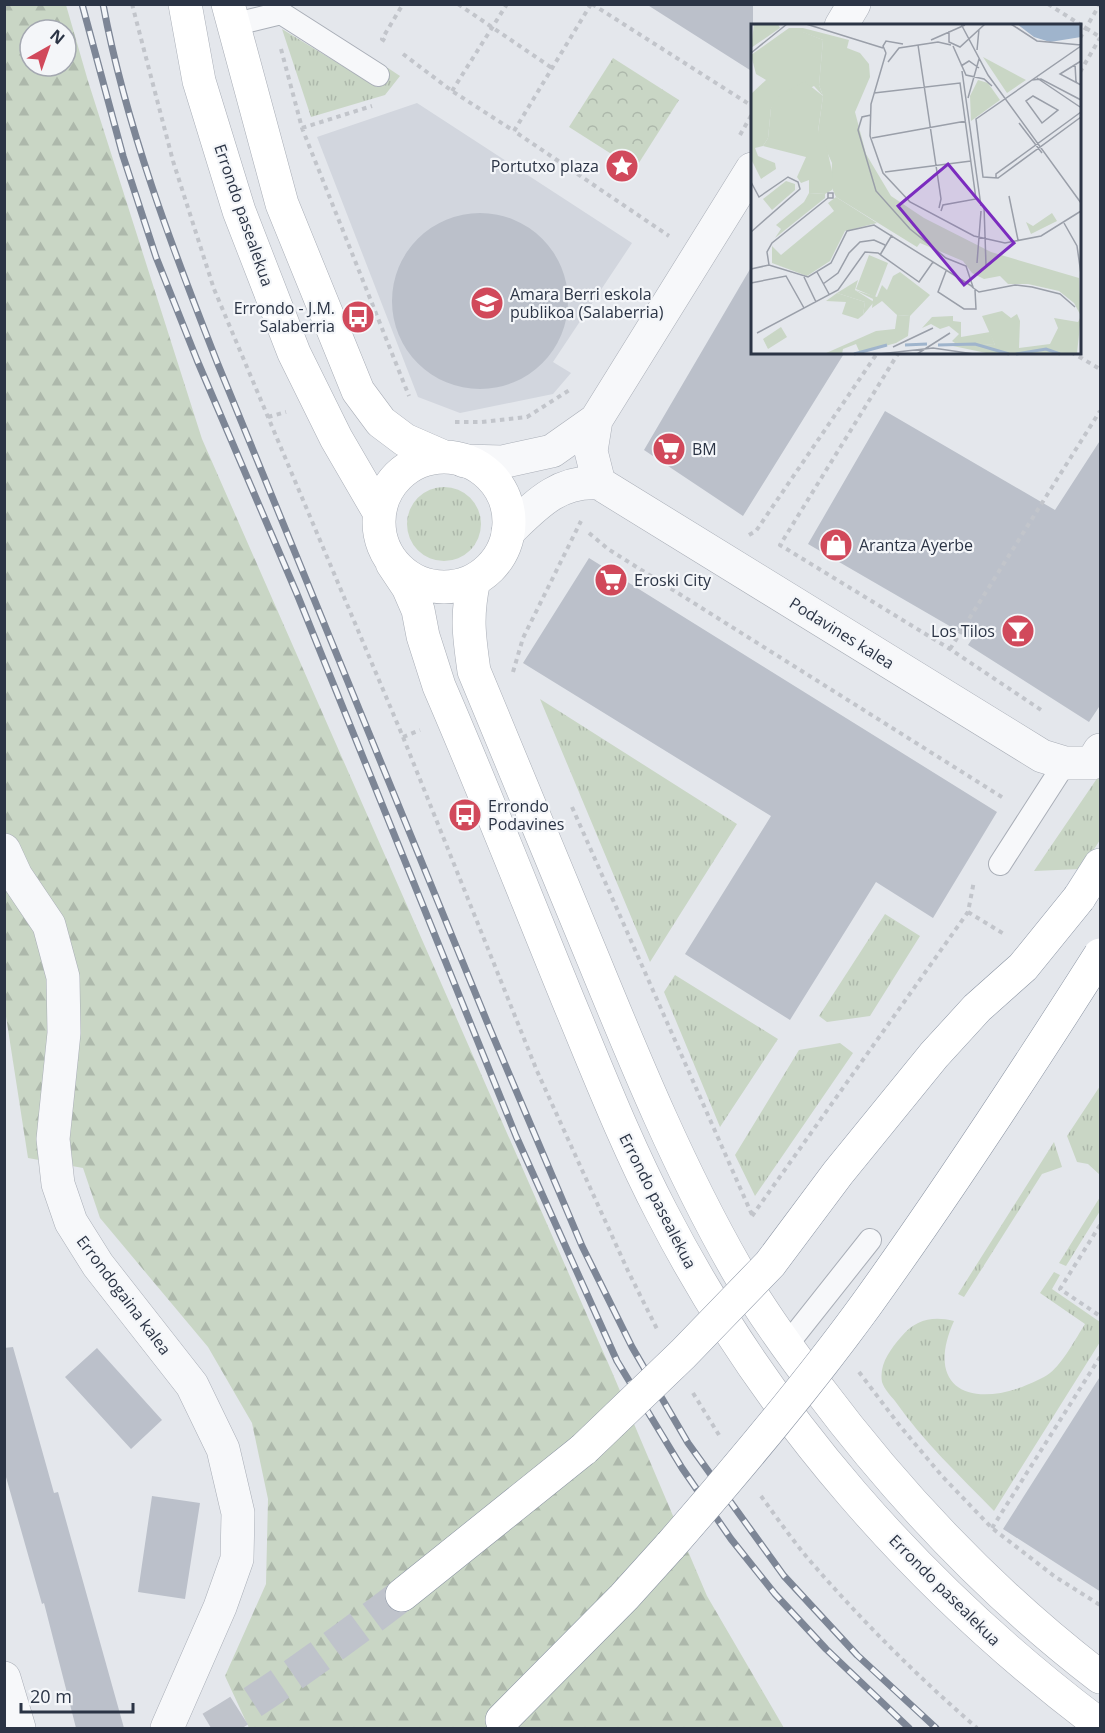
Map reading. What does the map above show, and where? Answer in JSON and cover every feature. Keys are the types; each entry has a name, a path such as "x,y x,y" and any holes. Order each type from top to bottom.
{"main road":[{"name":"Errondo pasealekua","path":"185,4 199,81 239,211 294,353 336,438 379,512"},
{"path":"230,15 282,204 358,391 381,422 405,440 481,469 494,481 503,496 508,514 508,532 502,551 490,568 474,580 453,587 430,586 409,578 392,563 379,530 379,512 387,490 401,473 421,461 454,459"},
{"name":"Errondo pasealekua","path":"392,563 408,587 418,610 423,636 439,686 623,1133 663,1214 707,1294 769,1388 868,1512 930,1578 995,1641 1101,1725"},
{"path":"474,580 468,607 474,671 657,1114 737,1269 786,1346 896,1486 960,1554 1015,1605 1101,1677"},
{"path":"402,1595 584,1449 683,1354 770,1264 838,1173 934,1054 977,1008 1023,967 1079,898 1101,865"},
{"path":"502,1720 624,1597 744,1462 865,1306 986,1132 1101,955"}],"street":[{"path":"842,24 854,4"},
{"path":"454,459 502,462 552,451 596,420 751,172"},
{"path":"508,532 538,503 555,491 584,482 599,483 591,452 596,420"},
{"name":"Podavines kalea","path":"599,483 1075,758"},
{"name":"Errondogaina kalea","path":"4,850 16,876 50,925 63,977 64,1033 53,1139 58,1184 70,1222 98,1265 192,1385 223,1449 238,1513 237,1559 220,1607 167,1728"},
{"path":"4,1678 19,1728"}],"lane":[{"path":"230,15 281,12 378,75"},
{"path":"1000,864 1075,758"},
{"path":"786,1346 870,1240"}],"path":[{"path":"390,44 382,39 403,4"},
{"path":"458,4 552,68"},
{"path":"453,91 507,4"},
{"path":"514,131 591,4 751,105"},
{"path":"1048,4 1080,24"},
{"path":"1081,36 1100,4"},
{"path":"272,14 302,128 412,404"},
{"path":"1081,25 1101,38 1081,70"},
{"path":"397,50 453,91 673,238"},
{"path":"740,533 749,535 756,531 877,354"},
{"path":"899,354 780,545 950,649 1062,724 1075,758"},
{"path":"1075,354 1101,369"},
{"path":"448,422 481,422 527,417 574,387"},
{"path":"950,649 1101,411"},
{"path":"512,676 523,638 599,483"},
{"path":"590,532 608,549 1006,800"},
{"path":"571,803 752,1216 968,912"},
{"path":"1101,1225 1060,1289 1101,1316"},
{"path":"992,1528 1101,1357"},
{"path":"863,1377 942,1476 992,1528 1054,1576 1101,1605"}],"shaded area":[{"name":"Amara Berri eskola publikoa (Salaberria)","path":"417,103 632,243 553,362 571,373 553,394 460,413 418,397 317,137"}],"green space":[{"path":"4,5 66,5 70,18 18,18 18,78 78,78 78,46 202,439 612,1372 707,1596 784,1728 249,1728 225,1676 266,1584 268,1499 252,1423 208,1347 100,1218 83,1168 28,1158 5,1010"},
{"path":"282,29 377,87 388,68 400,76 385,95 311,117"},
{"path":"613,58 679,100 635,169 569,127"},
{"path":"444,487 458,490 470,498 478,510 481,524 478,538 470,550 458,558 444,561 430,558 418,550 410,538 407,524 410,510 418,498 430,490"},
{"path":"540,699 737,824 650,962"},
{"path":"1100,774 1100,840 1081,869 1034,871"},
{"path":"885,914 920,936 870,1016 827,1022 819,1016"},
{"path":"675,975 778,1039 720,1127 664,992"},
{"path":"840,1043 853,1053 755,1196 735,1155 799,1050"},
{"path":"1100,1086 1100,1175 1088,1164 1077,1162 1067,1136"},
{"path":"1054,1142 1062,1167 1042,1174 964,1297 958,1294"},
{"path":"1100,1197 1100,1211 1066,1266 1059,1263"},
{"path":"1054,1272 1060,1275 1052,1289 1100,1322 1100,1342 994,1511 942,1458 906,1416 883,1385 882,1369 889,1352 907,1331 925,1320 939,1319 954,1321 947,1342 945,1360 948,1375 956,1385 968,1392 1001,1393 1044,1377 1060,1363 1085,1324 1040,1293"}],"building":[{"path":"646,4 753,4 751,71"},
{"path":"480,213 497,214 514,219 542,239 562,267 567,284 567,318 562,335 542,363 514,383 497,388 480,389 463,388 446,383 418,363 398,335 393,318 392,301 393,284 398,267 418,239 446,219 463,214"},
{"path":"751,267 751,354 844,354 743,516 644,450"},
{"path":"885,411 1055,510 1101,439 1101,704 1089,722 968,645 972,639 808,544"},
{"path":"589,558 997,812 933,918 876,882 790,1020 685,954 771,816 523,663"},
{"path":"13,1347 54,1493 58,1492 124,1728 76,1728 44,1603 42,1604 4,1470 4,1348"},
{"path":"97,1348 162,1420 131,1449 65,1377"},
{"path":"1101,1375 1101,1592 1003,1529"},
{"path":"152,1496 200,1503 185,1599 138,1592"}],"tunnel":[{"path":"211,1728 285,1681 402,1595"}],"railway":[{"path":"82,4 123,156 156,257 197,360 297,594 516,1136 617,1361 682,1468 731,1539 775,1594 826,1649 909,1728"},
{"path":"103,4 137,141 200,319 490,1029 582,1246 632,1347 688,1443 784,1576 857,1655 936,1728"}],"place":[{"name":"Portutxo plaza","path":"622,166"},
{"name":"Amara Berri eskola publikoa (Salaberria)","path":"487,303"},
{"name":"Errondo - J.M. Salaberria","path":"358,317"},
{"name":"BM","path":"669,449"},
{"name":"Arantza Ayerbe","path":"836,545"},
{"name":"Eroski City","path":"611,580"},
{"name":"Los Tilos","path":"1018,631"},
{"name":"Errondo Podavines","path":"465,815"}]}
